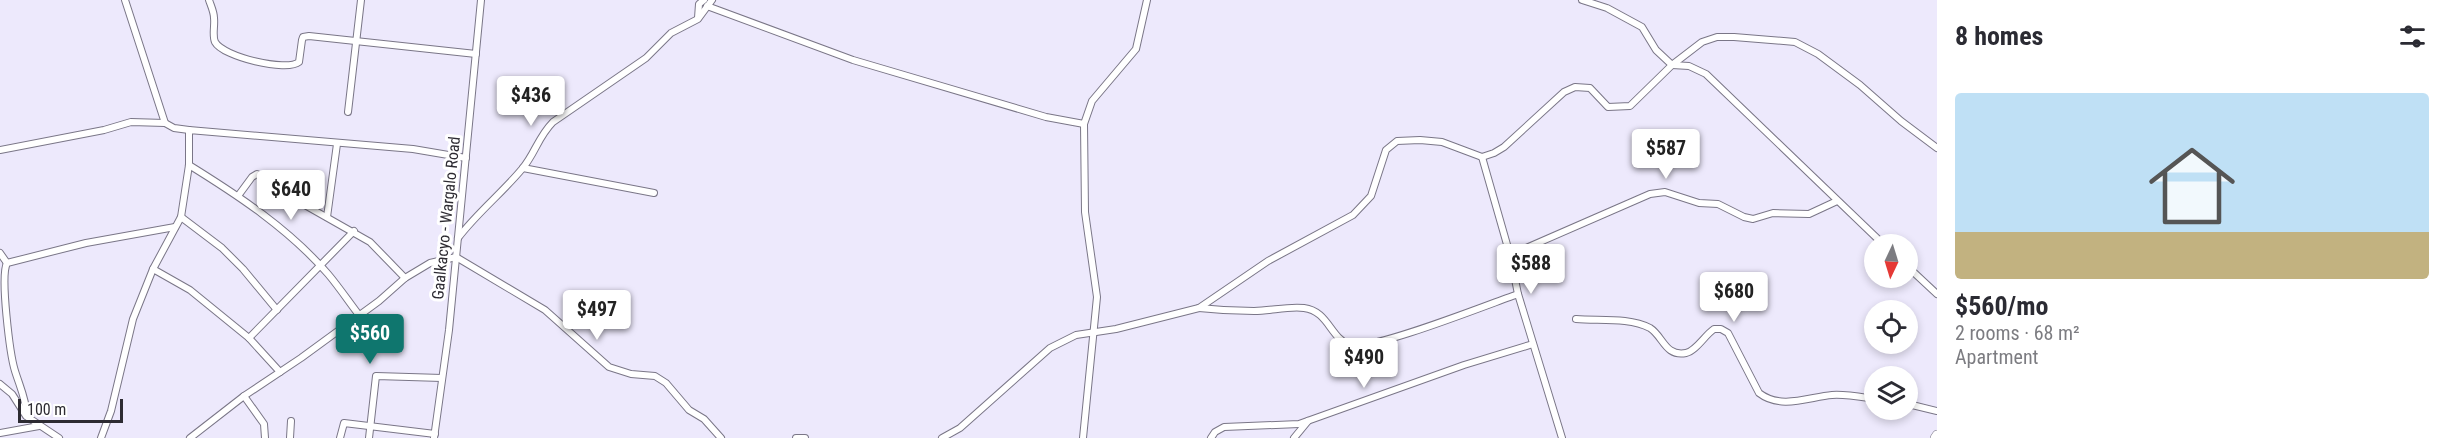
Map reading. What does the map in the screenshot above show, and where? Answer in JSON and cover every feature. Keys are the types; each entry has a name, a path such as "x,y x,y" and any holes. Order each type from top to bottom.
{"street":[{"path":"125,0 165,123"},
{"path":"209,0 214,17 216,45 224,52 287,67 299,62 303,37 476,54"},
{"path":"348,112 361,0"},
{"name":"Gaalkacyo - Wargalo Road","path":"434,436 458,239 482,0"},
{"path":"1083,438 1097,297 1085,212 1084,124 1092,100 1136,49 1147,0"},
{"path":"1582,0 1606,8 1642,27 1656,50 1672,65 1689,66 1706,74 1872,234"},
{"path":"458,239 470,223 523,168 541,134 553,122 646,58 671,33 698,19 699,4 708,2 853,60 1046,117 1084,124"},
{"path":"1199,308 1268,261 1326,231 1359,210 1371,196 1377,184 1386,150 1397,141 1442,142 1482,157 1504,147 1564,92 1575,87 1590,88 1608,106 1630,105 1672,65 1702,42 1717,37 1795,42 1818,54 1860,85 1901,121 1937,148"},
{"path":"0,150 104,130 131,122 165,123 174,128 189,130 413,149 466,158"},
{"path":"101,438 111,411 133,319 153,270 181,217 189,165 189,130"},
{"path":"327,217 337,144"},
{"path":"1482,157 1510,255 1518,294 1563,438"},
{"path":"189,165 238,196 290,236 320,266 359,315"},
{"path":"523,168 654,193"},
{"path":"238,196 252,177 257,174 370,242 405,278"},
{"path":"1510,255 1650,194 1665,192 1699,203 1718,204 1753,219 1773,213 1809,214 1837,201"},
{"path":"181,217 222,248 277,310"},
{"path":"27,416 27,401 15,369 8,326 4,276 4,267 7,263 86,243 175,227"},
{"path":"249,339 354,231"},
{"path":"0,253 7,263"},
{"path":"190,438 244,396 359,315 405,278 430,263 456,257 545,310 609,368 631,374 655,376 666,383 689,410 704,420 721,438"},
{"path":"153,270 190,290 249,339 280,372"},
{"path":"1918,276 1937,294"},
{"path":"942,438 960,428 1050,348 1076,335 1116,329 1199,308 1255,311 1307,308 1321,315 1343,341 1349,345 1361,346 1397,337 1518,294"},
{"path":"1575,319 1630,322 1643,325 1653,330 1666,348 1672,352 1685,353 1692,350 1714,329 1721,329 1728,333 1759,393 1766,398 1802,402 1834,395 1864,398"},
{"path":"1211,438 1215,432 1224,427 1287,426 1308,421 1464,365 1533,344"},
{"path":"369,438 377,374 442,378"},
{"path":"0,384 12,394 27,416 59,438"},
{"path":"244,396 264,424 265,438"},
{"path":"1918,406 1937,411"},
{"path":"290,438 291,421"},
{"path":"1294,438 1308,421"},
{"path":"340,438 344,423 371,425 434,436"},
{"path":"0,433 39,426"},
{"path":"796,438 805,438"}]}
